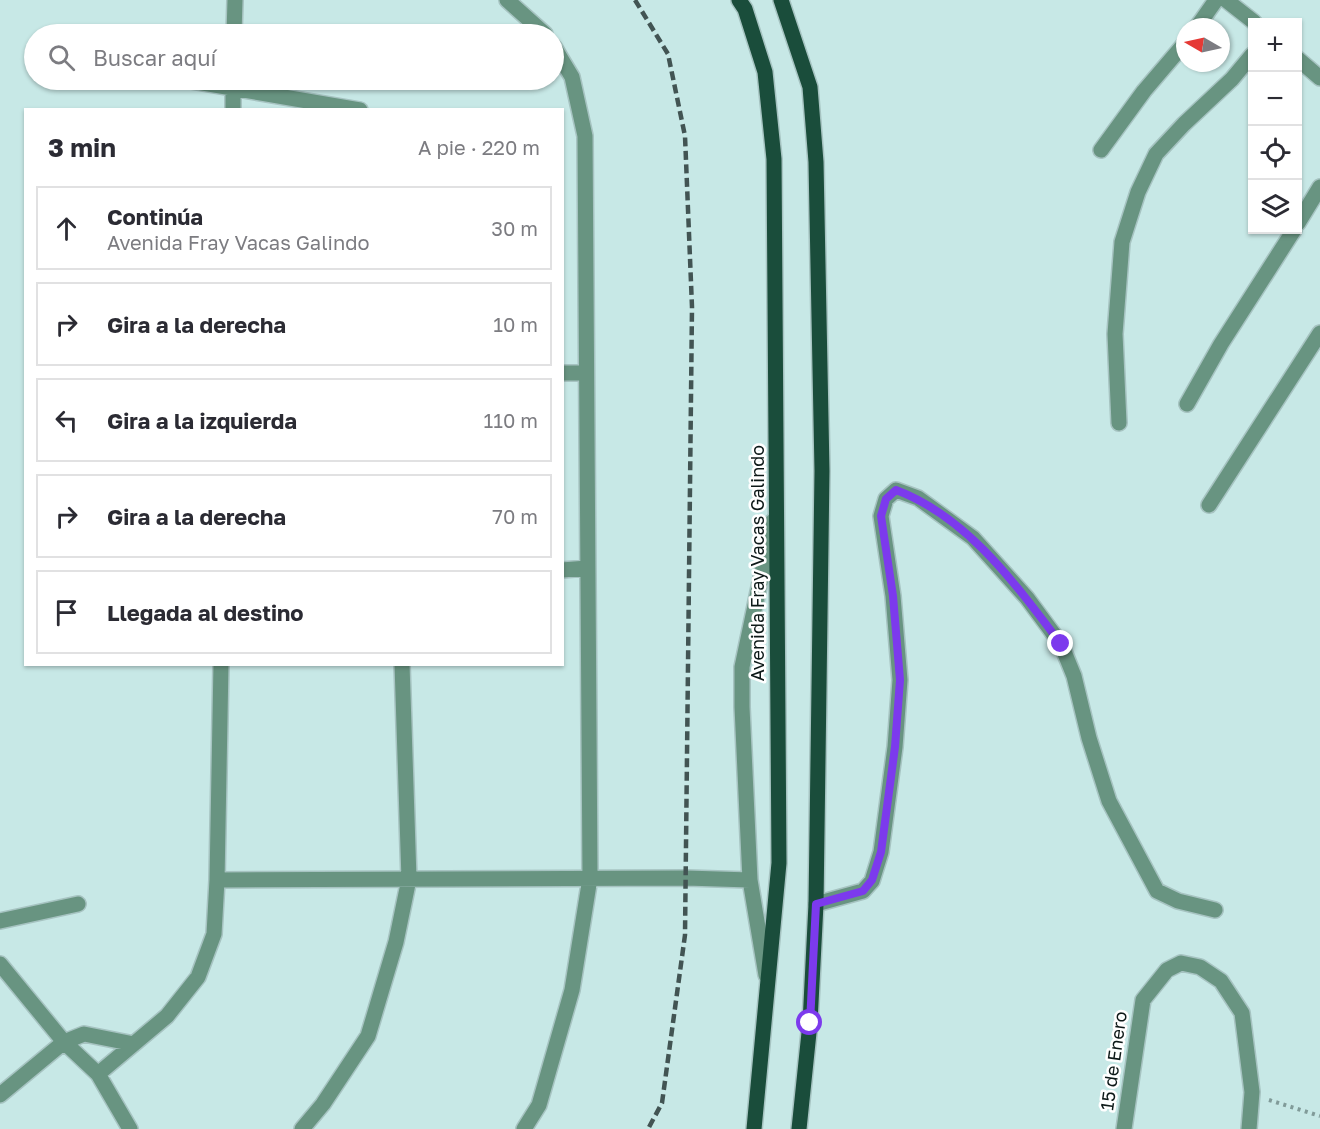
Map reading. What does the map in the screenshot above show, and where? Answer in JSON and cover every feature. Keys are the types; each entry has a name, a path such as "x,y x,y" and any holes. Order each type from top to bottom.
{"main road":[{"name":"Avenida Fray Vacas Galindo","path":"739,0 745,9 765,72 774,159 779,863 754,1129"},
{"path":"782,0 810,87 816,162 822,471 816,904 810,1023 799,1129"}],"street":[{"path":"234,24 235,0"},
{"path":"507,0 534,24"},
{"path":"1203,18 1216,0"},
{"path":"1226,0 1249,18"},
{"path":"1101,150 1176,54"},
{"path":"1119,423 1115,334 1122,242 1138,192 1156,154 1248,61"},
{"path":"1302,62 1320,78"},
{"path":"524,1129 539,1105 572,990 590,878 585,136 572,77 564,64"},
{"path":"233,90 233,108"},
{"path":"262,90 350,108"},
{"path":"1302,216 1320,187"},
{"path":"1187,404 1221,344 1291,234"},
{"path":"1209,505 1320,333"},
{"path":"564,373 585,373"},
{"path":"816,904 863,891 872,880 881,852 895,747 900,680 893,596 881,516 886,499 896,490 918,498 973,538 1027,598 1061,644 1074,676 1089,738 1109,801 1157,891 1178,901 1215,910"},
{"path":"768,987 750,880 742,667 777,506"},
{"path":"564,570 588,568"},
{"path":"99,1074 167,1016 198,977 214,934 218,879 221,666"},
{"path":"302,1129 323,1104 368,1036 396,942 409,879 402,666"},
{"path":"218,879 750,880"},
{"path":"0,921 78,904"},
{"name":"15 de Enero","path":"1124,1129 1143,1000 1167,970 1181,963 1200,967 1221,981 1242,1013 1252,1092 1249,1129"},
{"path":"0,964 64,1042 99,1074 130,1129"},
{"path":"0,1095 64,1042 84,1034 134,1044"}],"path":[{"path":"1252,1092 1276,1104 1320,1116"}],"railway":[{"path":"635,0 668,54 685,136 692,307 685,935 662,1103 648,1129"}],"route":[{"path":"810,1023 816,904 863,891 872,880 881,852 895,747 900,680 893,596 881,516 886,499 896,490 918,498 973,538 1027,598 1061,644"}]}
